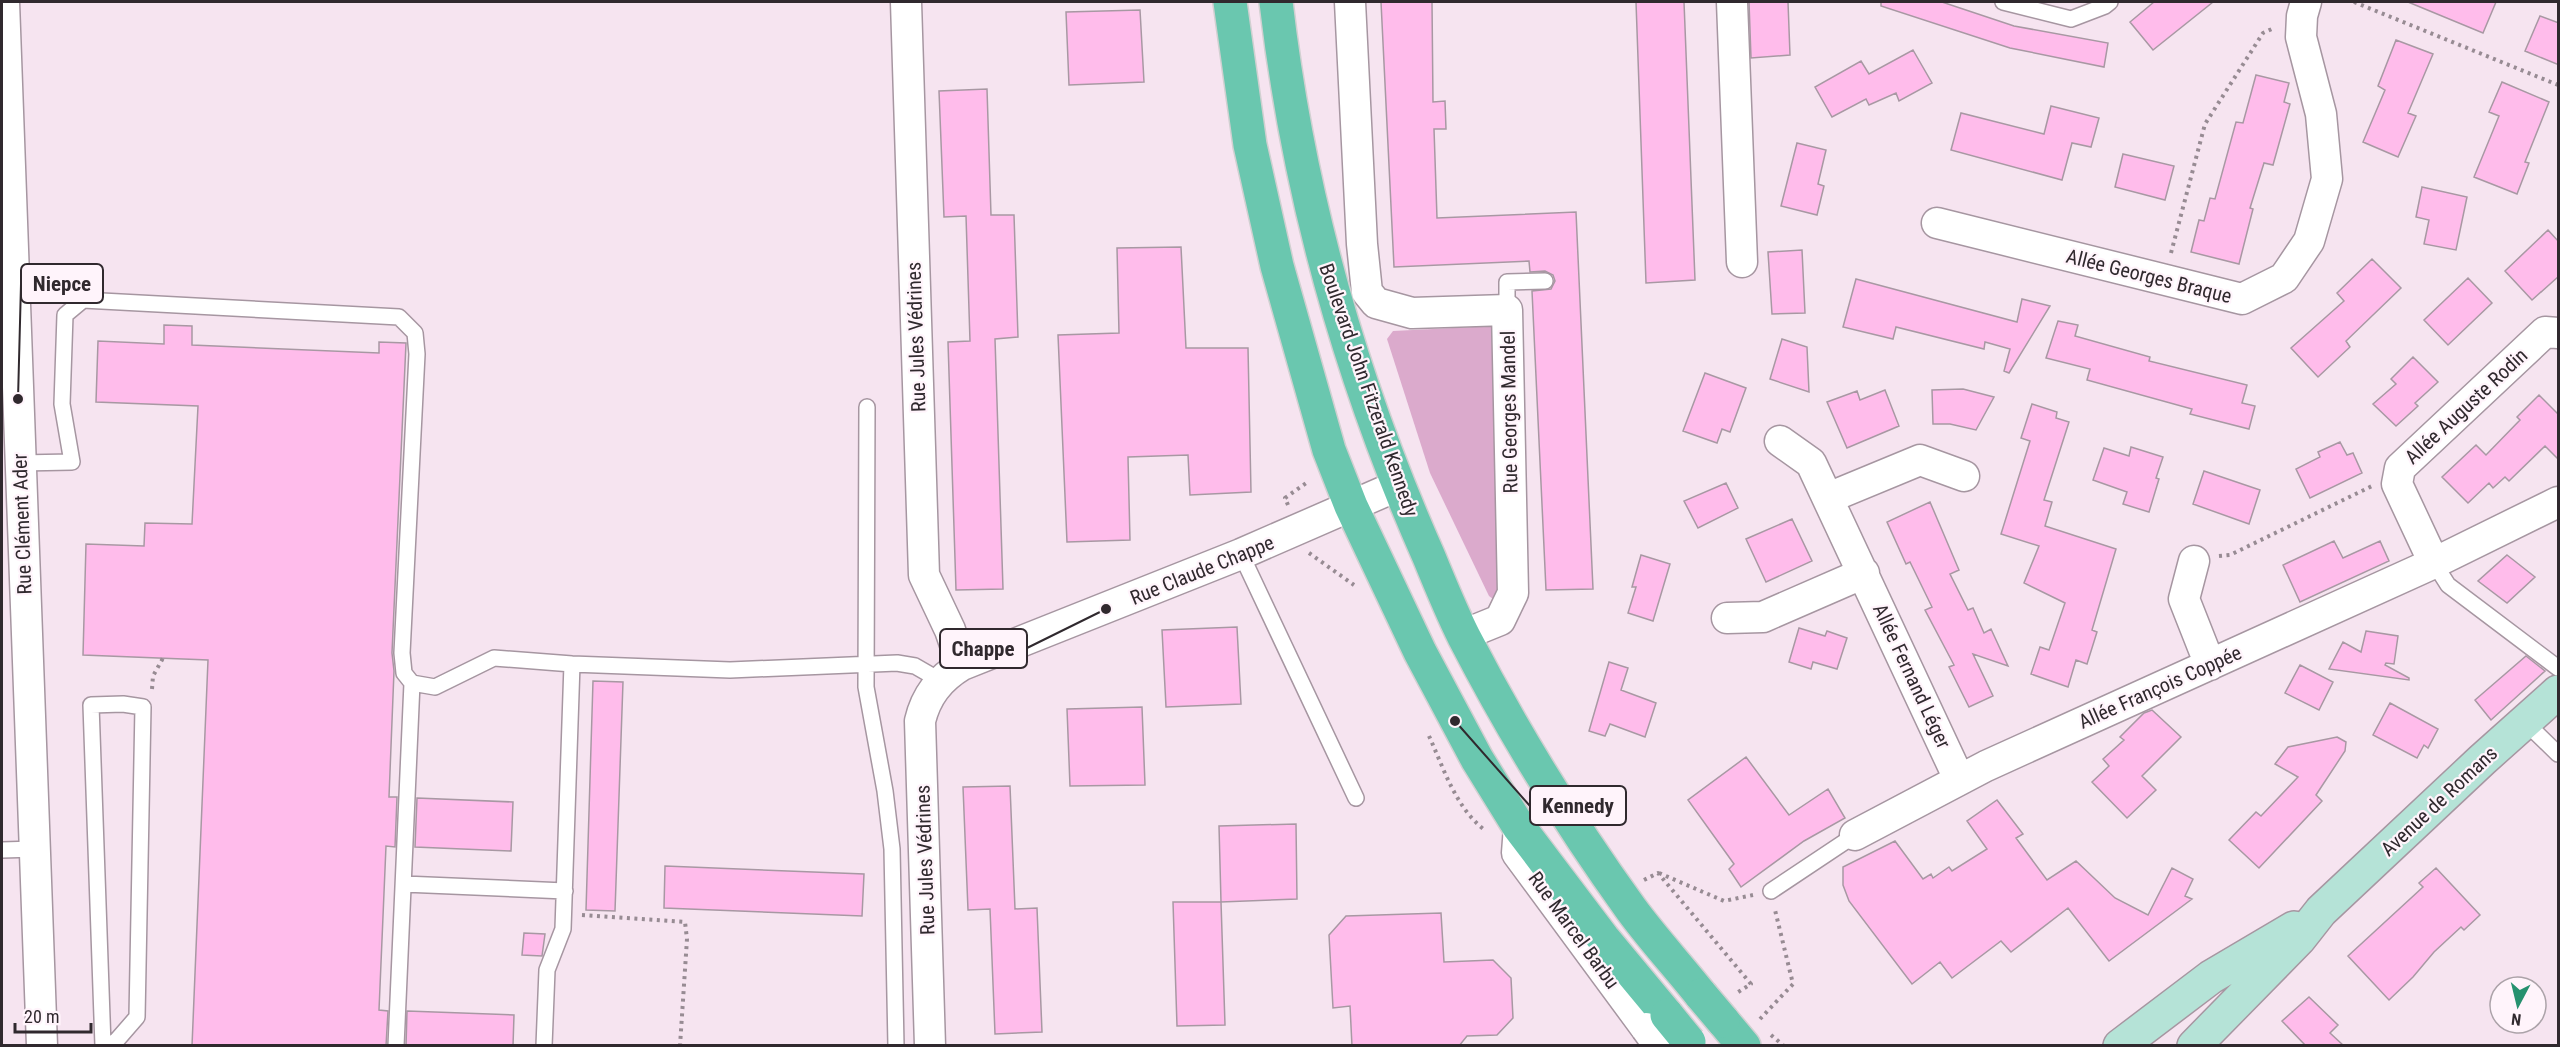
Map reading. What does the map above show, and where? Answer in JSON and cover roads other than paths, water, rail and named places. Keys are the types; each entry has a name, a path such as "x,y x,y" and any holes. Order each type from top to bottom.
{"main road":[{"path":"1230,2 1250,145 1277,266 1329,450 1351,506 1455,722 1520,827 1603,938 1671,1035"},
{"name":"Boulevard John Fitzerald Kennedy","path":"1276,2 1295,134 1322,251 1342,320 1397,486 1463,635 1510,722 1559,803 1633,911 1701,994 1741,1030"},
{"name":"Avenue de Romans","path":"2194,1046 2299,939 2321,911 2559,692"},
{"name":"Avenue de Romans","path":"2121,1045 2211,977 2321,911"}],"street":[{"name":"Rue Clément Ader","path":"4,2 11,463 35,849 42,1046"},
{"name":"Rue Jules Védrines","path":"906,2 924,575 950,630 951,673 930,693 920,721 930,1046"},
{"path":"1342,320 1361,308 1376,303 1367,292 1362,244 1350,2"},
{"path":"1732,2 1742,262"},
{"name":"Allée Georges Braque","path":"1938,223 2242,299 2284,278 2309,241 2327,179 2321,114 2301,37 2304,9"},
{"path":"1322,251 1362,244"},
{"name":"Rue Georges Mandel","path":"1376,303 1412,313 1507,310 1513,592 1500,620 1463,635"},
{"name":"Allée Auguste Rodin","path":"2434,563 2397,484 2400,468 2545,332 2559,333"},
{"name":"Allée Fernand Léger","path":"1780,441 1811,463 1959,779"},
{"path":"1828,498 1920,460 1964,476"},
{"name":"Rue Claude Chappe","path":"951,673 1241,554 1397,486"},
{"name":"Allée François Coppée","path":"1855,835 1959,779 2434,563 2559,502"},
{"path":"2194,561 2184,599 2210,665"},
{"path":"1727,618 1763,617 1864,573"}],"lane":[{"path":"2003,2 2071,19 2110,2"},
{"path":"1507,310 1507,282 1545,280"},
{"path":"11,463 72,462 62,404 65,315 83,300 399,317 416,333 417,354 402,653 404,673 412,683 396,1046"},
{"path":"867,407 866,687 885,791 892,849 896,1046"},
{"path":"1241,554 1356,798"},
{"path":"2434,563 2448,585 2559,668"},
{"path":"412,683 435,687 494,658 572,664 730,670 897,663 951,673"},
{"path":"544,1046 547,970 563,929 572,664"},
{"path":"103,1046 92,705 123,704 143,707 137,1017 109,1046"},
{"path":"2525,722 2559,754"},
{"name":"Allée François Coppée","path":"1771,891 1855,835"},
{"path":"2,850 35,849"},
{"path":"404,884 564,891"}],"place":[{"name":"Niepce","path":"18,399"},
{"name":"Chappe","path":"1106,609"},
{"name":"Kennedy","path":"1455,721"}]}
